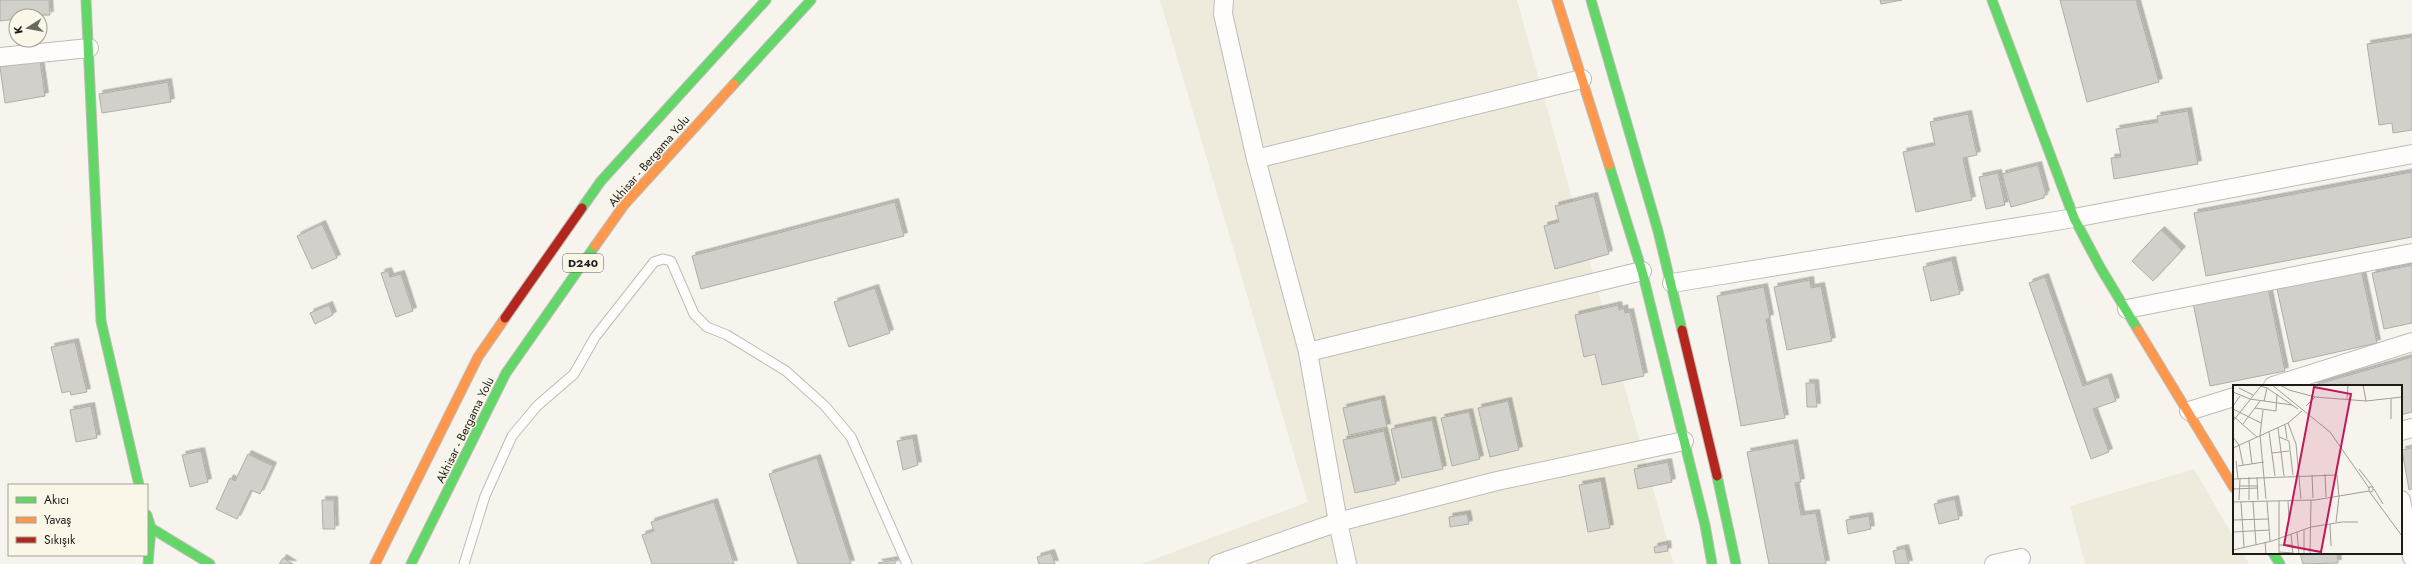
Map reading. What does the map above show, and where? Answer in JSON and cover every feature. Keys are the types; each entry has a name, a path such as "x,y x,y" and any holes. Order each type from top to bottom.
{"main road":[{"path":"86,0 101,321 139,484"},
{"name":"Akhisar - Bergama Yolu","path":"375,564 478,357 601,181 766,0"},
{"name":"Akhisar - Bergama Yolu","path":"411,564 506,373 624,205 811,0"},
{"path":"1557,0 1642,271 1684,441 1712,564"},
{"path":"1591,0 1672,283 1736,564"},
{"path":"1992,0 2074,218 2100,267 2189,411 2233,486"},
{"path":"148,518 151,528 148,564"},
{"path":"151,528 210,564"},
{"path":"2274,554 2280,564"}],"street":[{"path":"1224,0 1223,14 1256,159 1308,352 1338,522 1347,564"},
{"path":"0,57 89,48"},
{"path":"1256,159 1582,79"},
{"path":"1672,283 2074,218 2412,154"},
{"path":"2127,309 2412,253"},
{"path":"1308,352 1642,271"},
{"path":"2276,385 2412,342"},
{"path":"2189,411 2233,397"},
{"path":"2402,431 2412,428"},
{"path":"1218,564 1338,522 1497,482 1684,441"},
{"path":"2402,505 2412,557"},
{"path":"1994,564 2021,558"}],"lane":[{"path":"464,564 485,496 512,436 537,406 574,374 600,331 654,262 663,259 671,261 694,314 707,327 727,335 786,371 824,406 852,438 907,564"}],"shaded area":[{"path":"1160,0 1517,0 1674,564 1141,564 1308,502"},
{"path":"2194,469 2233,536 2233,554 2244,554 2249,564 2085,564 2070,506"}],"building":[{"path":"0,0 49,0 50,15 48,15 48,8 8,8 8,20 0,21"},
{"path":"1880,0 1902,0 1881,4"},
{"path":"2060,0 2136,0 2159,82 2087,102"},
{"path":"2412,37 2412,130 2393,133 2392,123 2379,125 2367,44"},
{"path":"40,61 45,96 5,103 0,67"},
{"path":"168,82 171,102 102,113 99,94"},
{"path":"2188,111 2198,164 2114,179 2111,158 2121,157 2116,129 2158,122 2157,116"},
{"path":"1968,114 1977,155 1963,158 1972,200 1916,212 1903,152 1935,145 1930,122"},
{"path":"2038,165 2046,194 2044,195 2044,198 2011,207 2002,174"},
{"path":"2412,172 2412,237 2206,276 2194,213"},
{"path":"1998,173 2005,205 1986,209 1979,177"},
{"path":"1594,196 1609,254 1555,269 1544,226 1559,222 1555,206"},
{"path":"895,202 904,236 701,289 692,256"},
{"path":"322,224 337,258 312,269 297,236"},
{"path":"2161,230 2182,250 2153,281 2132,261"},
{"path":"1952,260 1960,294 1931,301 1923,267"},
{"path":"2412,265 2412,323 2384,329 2372,273"},
{"path":"2361,269 2377,343 2293,362 2277,289"},
{"path":"388,271 390,277 401,274 413,311 396,317 381,273"},
{"path":"2045,277 2083,386 2108,377 2116,401 2093,409 2109,452 2091,459 2029,283"},
{"path":"1810,280 1811,288 1821,286 1832,341 1787,350 1774,287"},
{"path":"1764,287 1770,318 1766,319 1785,418 1741,426 1717,296"},
{"path":"875,288 890,333 849,347 834,302"},
{"path":"2268,288 2285,371 2210,386 2193,303"},
{"path":"329,305 333,315 315,324 310,313"},
{"path":"1618,305 1619,310 1624,308 1625,313 1630,312 1644,376 1602,385 1595,354 1584,357 1575,315"},
{"path":"75,342 87,392 71,395 70,391 62,393 51,347"},
{"path":"2412,357 2412,412 2402,415 2402,385 2314,385"},
{"path":"1806,383 1815,383 1817,407 1807,407"},
{"path":"1381,399 1387,427 1349,435 1343,408"},
{"path":"1508,401 1519,450 1490,457 1478,408"},
{"path":"91,406 97,438 76,442 70,410"},
{"path":"1469,412 1480,459 1452,466 1441,418"},
{"path":"1432,420 1443,469 1402,478 1391,429"},
{"path":"1384,431 1396,484 1355,493 1343,440"},
{"path":"913,438 918,465 903,470 897,441"},
{"path":"1794,443 1801,482 1795,483 1801,515 1816,513 1826,564 1769,564 1747,452"},
{"path":"2412,448 2412,489 2409,490 2402,450"},
{"path":"201,451 208,482 190,487 182,455"},
{"path":"248,454 273,466 260,494 251,490 237,519 216,509 230,478 235,481"},
{"path":"817,458 851,564 798,564 769,474"},
{"path":"1668,462 1672,482 1638,489 1634,469"},
{"path":"1601,481 1610,528 1588,532 1579,485"},
{"path":"1955,499 1959,519 1939,524 1934,504"},
{"path":"322,500 334,500 335,529 323,529"},
{"path":"714,502 734,564 652,564 642,535 654,531 651,522"},
{"path":"1467,514 1469,524 1450,527 1449,517"},
{"path":"1869,516 1871,529 1848,534 1846,520"},
{"path":"1667,544 1668,551 1655,553 1654,547"},
{"path":"1905,548 1909,564 1896,564 1893,551"},
{"path":"1051,553 1055,564 1039,564 1037,557"},
{"path":"2300,554 2337,554 2338,563 2303,564"},
{"path":"283,558 293,564 279,564"},
{"path":"895,560 895,564 878,563"}],"traffic: fast":[{"path":"86,0 101,321 139,484"},
{"path":"582,208 601,181 766,0"},
{"path":"734,84 811,0"},
{"path":"1591,0 1658,231 1682,330"},
{"path":"1992,0 2074,218 2100,267 2138,330"},
{"path":"1609,165 1642,271 1705,525 1712,564"},
{"path":"411,564 506,373 595,246"},
{"path":"1717,476 1736,564"},
{"path":"148,518 151,528 210,564"},
{"path":"148,564 151,528"},
{"path":"2274,554 2280,564"}],"traffic: slow":[{"path":"1557,0 1609,165"},
{"path":"595,246 624,205 734,84"},
{"path":"375,564 478,357 505,318"},
{"path":"2138,330 2233,486"}],"traffic: jam":[{"path":"505,318 582,208"},
{"path":"1682,330 1717,476"}]}
